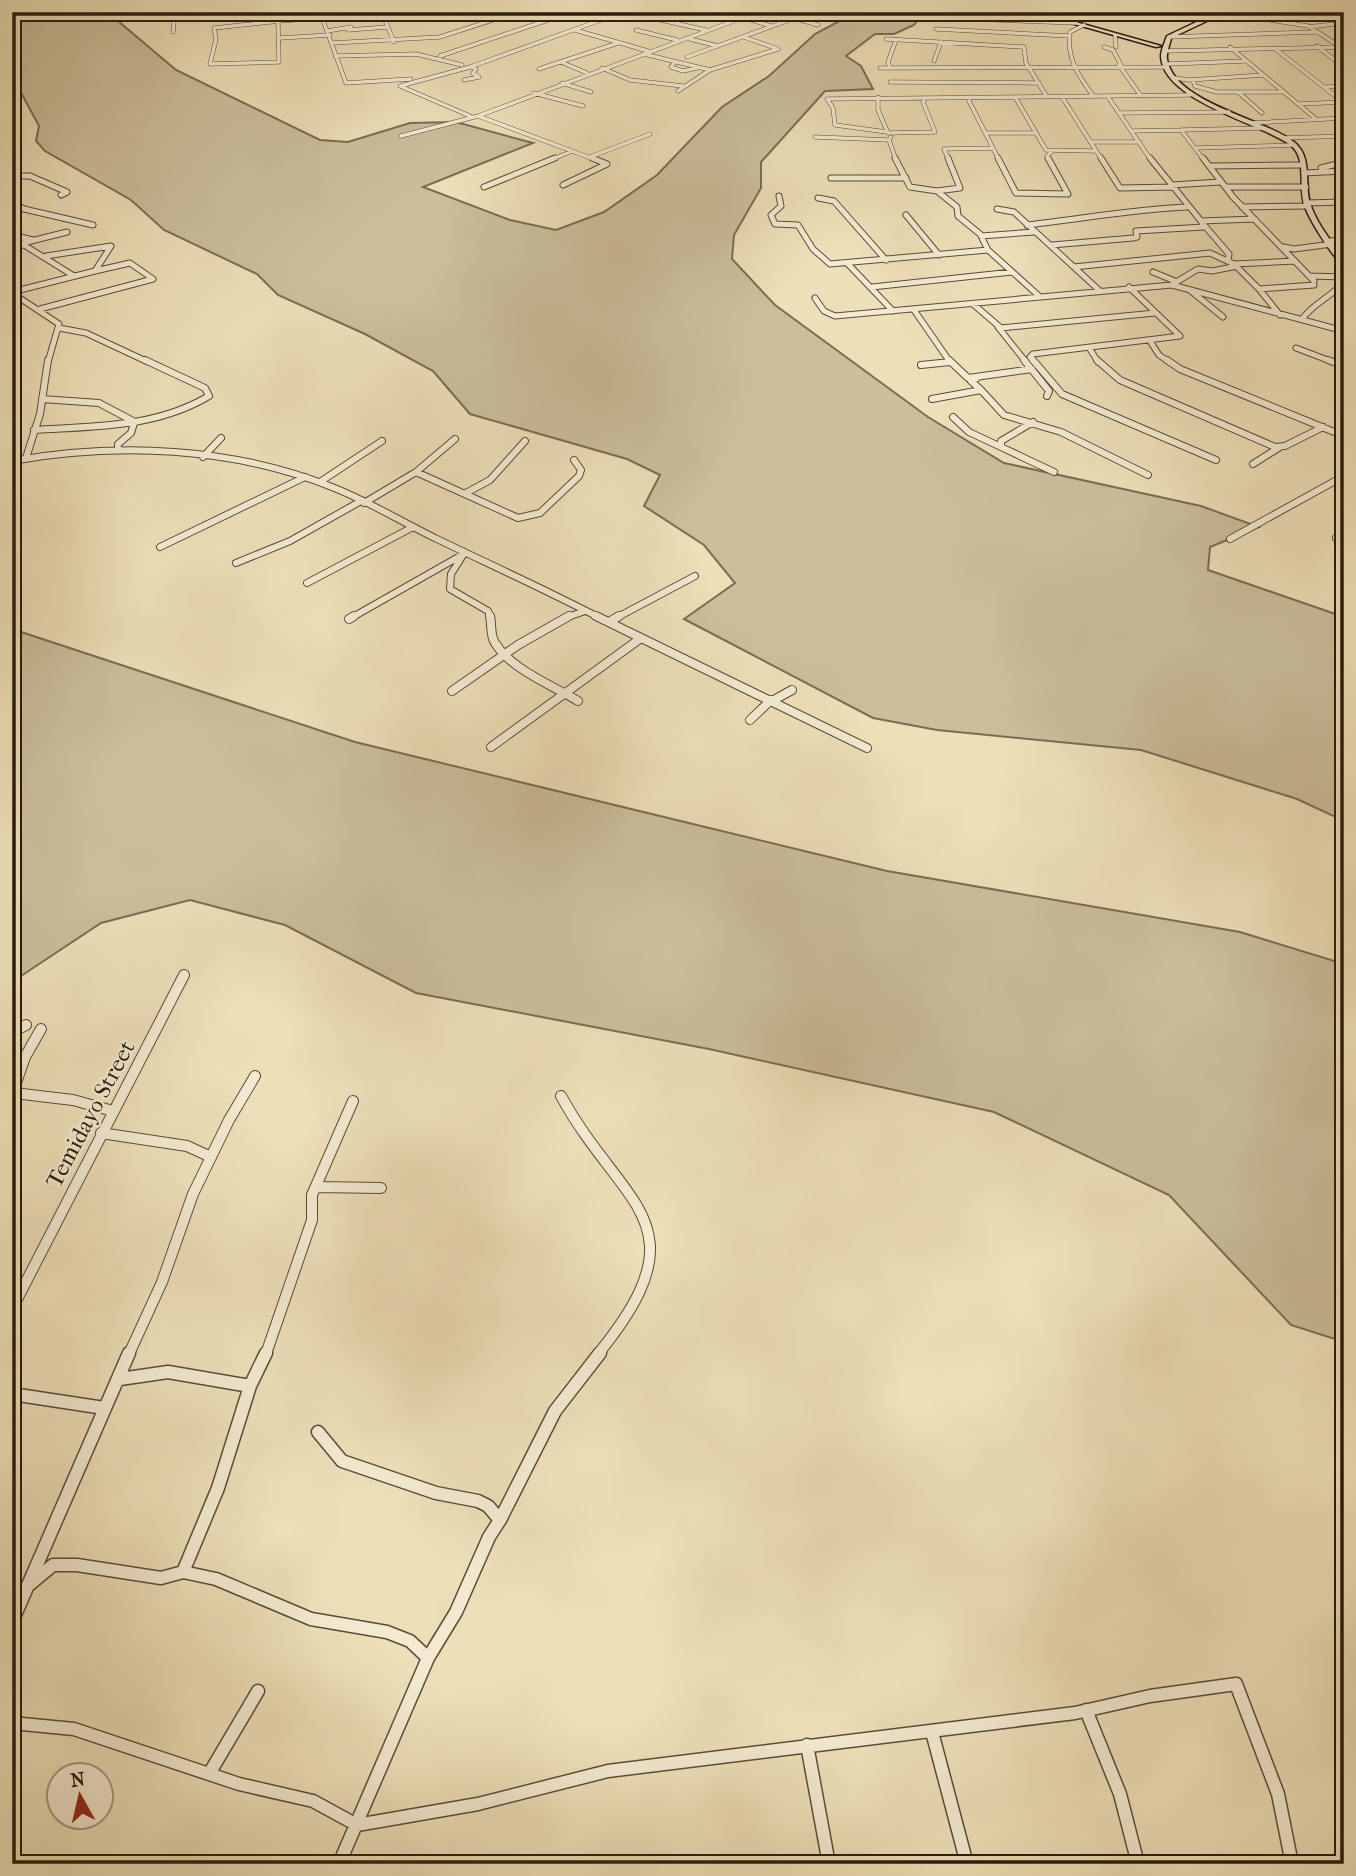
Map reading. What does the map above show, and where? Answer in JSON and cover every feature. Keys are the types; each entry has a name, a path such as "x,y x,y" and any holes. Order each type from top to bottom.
{"street":[{"path":"173,32 175,12"},
{"path":"278,12 279,22 280,38 279,62 210,64 216,39 214,28 279,22 306,19"},
{"path":"320,12 345,83 401,78 416,80"},
{"path":"332,43 449,35 517,12"},
{"path":"530,12 554,18"},
{"path":"440,56 572,12"},
{"path":"470,116 400,87 416,80 470,66 623,12"},
{"path":"693,12 732,21"},
{"path":"478,116 758,12"},
{"path":"687,57 811,12"},
{"path":"972,12 1020,24 1076,23"},
{"path":"1034,12 1164,48 1342,46"},
{"path":"1190,95 1167,66 1164,48 1169,37 1217,12 1285,25 1344,23"},
{"path":"1290,12 1325,16"},
{"path":"1308,26 1330,12"},
{"path":"385,20 457,13"},
{"path":"933,13 997,19"},
{"path":"326,19 382,17 397,52"},
{"path":"744,17 771,26"},
{"path":"652,18 669,24 707,30"},
{"path":"797,19 818,24"},
{"path":"1018,33 1020,24"},
{"path":"320,25 327,31"},
{"path":"1084,25 1072,30 1068,36 1072,66 1094,97"},
{"path":"1308,26 1342,46"},
{"path":"280,38 350,28 388,27"},
{"path":"936,29 1068,36"},
{"path":"431,30 433,36"},
{"path":"575,30 650,51"},
{"path":"636,30 677,40"},
{"path":"1169,37 1317,32"},
{"path":"1115,36 1116,47"},
{"path":"1219,36 1245,62 1316,119"},
{"path":"678,91 710,70 778,50 744,37"},
{"path":"1329,38 1338,37"},
{"path":"685,38 718,46"},
{"path":"886,39 1024,47 1028,66 1047,97"},
{"path":"890,67 888,62 896,40"},
{"path":"933,65 941,42"},
{"path":"539,69 618,43"},
{"path":"980,54 982,44"},
{"path":"1317,46 1344,67"},
{"path":"1104,47 1113,50 1141,96"},
{"path":"1272,47 1343,102"},
{"path":"335,56 397,52 440,56 461,67"},
{"path":"643,54 675,62 671,67 680,70 710,70"},
{"path":"981,60 985,66"},
{"path":"925,61 931,61 933,65"},
{"path":"561,62 587,74"},
{"path":"880,68 933,65 1167,66 1245,62"},
{"path":"919,70 933,65"},
{"path":"464,80 479,77 473,73 476,69 470,66"},
{"path":"945,66 948,72"},
{"path":"602,68 630,80 683,86"},
{"path":"1175,78 1193,80 1263,75"},
{"path":"1193,80 1195,86 1211,91 1283,92"},
{"path":"890,82 1039,83"},
{"path":"562,83 591,92"},
{"path":"1326,87 1344,86"},
{"path":"897,91 906,98"},
{"path":"1238,92 1262,113"},
{"path":"534,93 583,107"},
{"path":"926,98 923,102 930,114 934,132 894,134 835,125 837,118 831,102 826,100 878,97 1190,95 1294,145 1300,153 1307,204 1344,264"},
{"path":"878,97 877,108 887,132"},
{"path":"970,97 1016,193 1066,196 1068,192 1047,156 1052,151"},
{"path":"1015,97 1044,148 1052,151 1094,151"},
{"path":"1062,97 1092,143 1094,151 1123,189 1220,182"},
{"path":"1108,97 1187,207 1229,254 1228,260"},
{"path":"1298,104 1343,102"},
{"path":"1119,113 1229,112"},
{"path":"401,136 478,116 606,165 563,185"},
{"path":"1251,122 1344,118"},
{"path":"1131,131 1263,128"},
{"path":"1181,130 1220,182 1308,276 1316,281 1326,297"},
{"path":"986,133 1035,132"},
{"path":"589,157 650,134"},
{"path":"890,140 894,134"},
{"path":"815,137 835,141"},
{"path":"1283,138 1337,137 1344,144"},
{"path":"890,140 899,169 911,188 937,191 958,190 960,186 943,149 993,148"},
{"path":"828,142 890,140"},
{"path":"853,147 853,142 860,141"},
{"path":"1092,143 1140,142"},
{"path":"1195,148 1294,145"},
{"path":"484,187 570,152"},
{"path":"1302,169 1337,164"},
{"path":"1209,166 1343,173"},
{"path":"12,176 20,174 25,170 24,167"},
{"path":"20,174 67,192 61,195"},
{"path":"831,178 906,178"},
{"path":"1227,187 1306,187"},
{"path":"937,191 957,207 958,216 981,236 988,250 1039,296"},
{"path":"779,196 781,206 771,215 775,224 798,225 813,249 827,262 848,264 988,250"},
{"path":"818,198 834,201 886,261"},
{"path":"1242,207 1344,202"},
{"path":"12,203 24,209 93,225"},
{"path":"1027,225 1102,217 1139,209 1187,207"},
{"path":"997,209 1013,211 1100,291"},
{"path":"906,215 939,255"},
{"path":"1052,245 1133,238 1137,237 1134,232 1198,228 1203,223 1254,219"},
{"path":"1138,224 1144,231"},
{"path":"15,245 66,232"},
{"path":"981,236 1034,232"},
{"path":"12,235 33,240"},
{"path":"1285,250 1344,240"},
{"path":"15,245 46,256 74,276"},
{"path":"46,256 111,246 95,271"},
{"path":"1074,267 1208,253 1237,265 1280,316"},
{"path":"815,298 832,316 914,310 1181,284 1198,270 1212,271 1237,265 1295,261"},
{"path":"12,292 130,263 153,279 40,309"},
{"path":"848,264 893,311"},
{"path":"872,287 1012,272"},
{"path":"1153,272 1207,294 1280,316 1344,331"},
{"path":"1259,289 1344,280"},
{"path":"1302,319 1312,305 1326,297 1344,280"},
{"path":"1181,284 1223,317"},
{"path":"1129,287 1180,336 1033,354 1030,357 1062,394 1216,460"},
{"path":"12,292 59,324 48,361 43,399 26,458"},
{"path":"1196,295 1207,294"},
{"path":"973,304 998,327 1032,369 1049,391 1047,396"},
{"path":"914,310 950,362 972,379 1004,415 1061,432 1148,475"},
{"path":"998,327 1155,313"},
{"path":"34,430 134,423 208,397 207,391 86,333 59,328"},
{"path":"1150,341 1158,355 1180,369 1344,436"},
{"path":"1296,348 1344,366"},
{"path":"1090,349 1099,363 1120,380 1240,433 1280,447"},
{"path":"921,365 950,362"},
{"path":"972,379 1032,369"},
{"path":"932,399 981,390"},
{"path":"43,399 99,403 134,423"},
{"path":"953,417 957,424 988,443 1001,444 1054,472"},
{"path":"1001,444 1033,422"},
{"path":"118,449 118,444 131,433 134,423"},
{"path":"1253,464 1280,447 1323,427"},
{"path":"203,457 221,438"},
{"path":"236,563 290,541 416,472 455,439"},
{"path":"320,482 382,441"},
{"path":"466,493 490,480 525,441"},
{"path":"12,461 118,449 203,457 320,482 463,554 577,609 587,611 867,748"},
{"path":"416,472 516,517 537,514 582,472 574,460"},
{"path":"1230,539 1344,475"},
{"path":"160,547 305,477"},
{"path":"307,583 413,527"},
{"path":"1344,532 1336,538 1344,543"},
{"path":"349,619 463,554"},
{"path":"463,554 451,574 450,589 488,611 494,642 506,654 540,682 578,701"},
{"path":"609,622 695,576"},
{"path":"452,691 577,609"},
{"path":"491,747 641,638"},
{"path":"750,720 772,701 792,690"},
{"name":"Temidayo Street","path":"12,1309 184,975"},
{"path":"12,1031 26,1025"},
{"path":"41,1029 25,1057 13,1093 73,1100 113,1111"},
{"path":"14,1614 174,1253 184,1214 255,1076"},
{"path":"340,1864 428,1658 456,1612 523,1467 557,1408 619,1328 645,1283 650,1251 649,1231 642,1213 601,1158 593,1141 569,1112 561,1096"},
{"path":"183,1572 218,1488 250,1386 262,1364 288,1293 312,1220 312,1195 352,1101"},
{"path":"102,1133 187,1146 211,1157"},
{"path":"317,1188 382,1188"},
{"path":"120,1378 134,1373 156,1372 205,1377 250,1386"},
{"path":"12,1394 104,1408"},
{"path":"318,1432 342,1461 436,1493 478,1501 488,1506 500,1520"},
{"path":"43,1550 53,1565"},
{"path":"28,1586 53,1565 77,1565 161,1578 183,1572 216,1579 311,1619 387,1632 410,1641 428,1658"},
{"path":"12,1723 74,1729 209,1774 313,1801 356,1825 478,1804 608,1771 932,1732 1086,1710 1150,1696 1236,1684 1280,1793 1290,1837 1292,1864"},
{"path":"209,1774 258,1691"},
{"path":"1086,1710 1120,1794 1138,1864"},
{"path":"932,1732 967,1864"},
{"path":"807,1745 829,1864"}],"shaded area":[{"path":"12,12 111,12 111,15 176,70 320,140 348,142 410,123 456,122 533,143 423,187 510,220 556,230 604,212 657,175 722,107 769,76 815,34 856,12 924,12 914,25 894,34 875,34 846,56 861,66 873,89 825,91 761,162 761,188 734,235 732,259 775,305 928,417 1004,463 1201,506 1259,527 1210,547 1208,570 1344,617 1344,691 1339,695 1344,702 1344,821 1297,799 1141,750 937,730 873,718 684,619 735,583 704,545 644,506 660,475 627,459 470,414 433,371 365,334 278,295 257,274 164,230 131,200 45,151 36,141 39,126 12,76"},
{"path":"12,629 355,742 887,871 1240,932 1344,964 1344,1342 1291,1325 1169,1195 994,1112 709,1049 416,993 285,925 190,900 101,923 12,982"}]}
